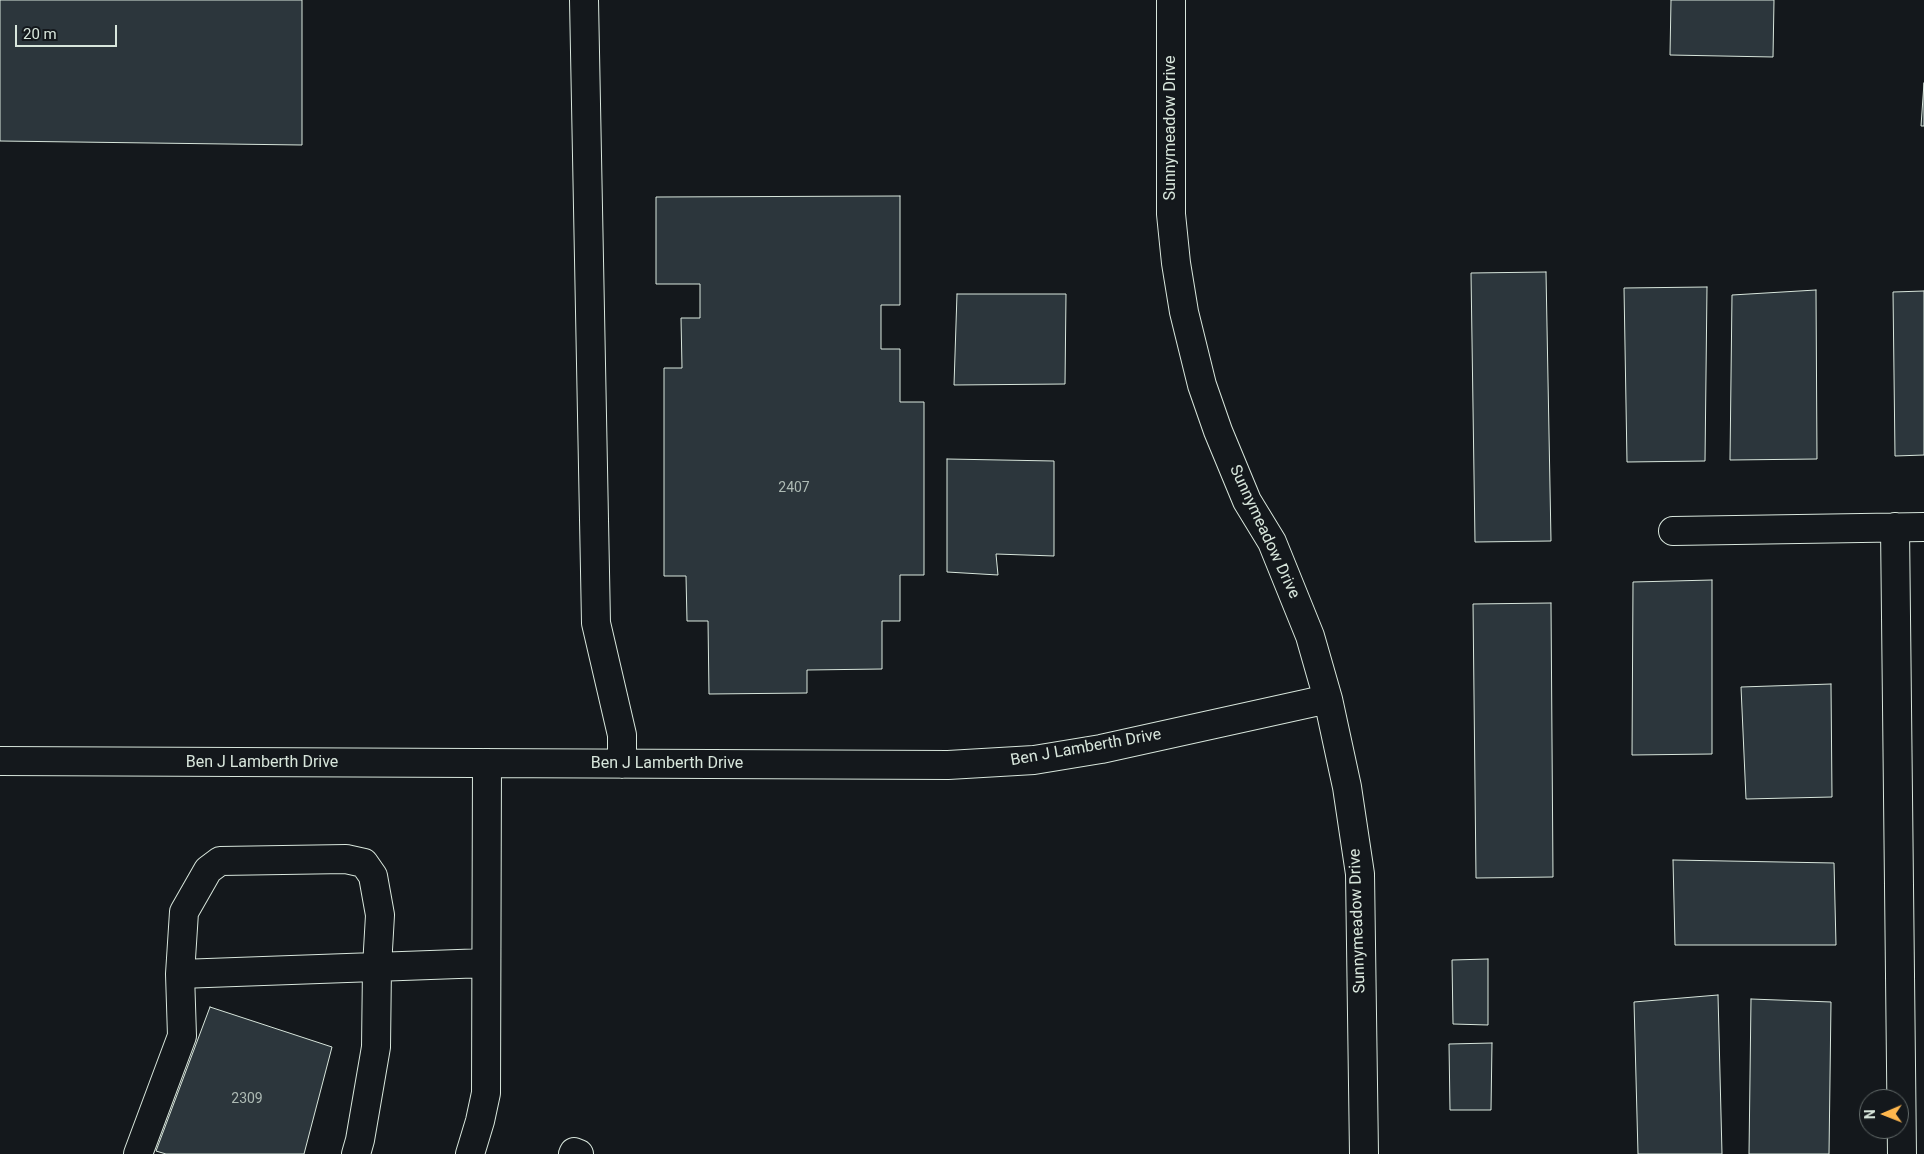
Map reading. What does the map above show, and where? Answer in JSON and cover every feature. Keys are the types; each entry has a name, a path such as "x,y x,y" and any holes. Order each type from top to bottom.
{"street":[{"path":"584,0 596,623 622,735 622,764"},
{"name":"Sunnymeadow Drive","path":"1171,0 1171,214 1184,312 1202,385 1218,431 1248,500 1272,542 1310,636 1328,699 1348,787 1360,874 1364,1154"},
{"path":"1672,531 1924,527"},
{"path":"1895,528 1902,1154"},
{"name":"Ben J Lamberth Drive","path":"0,762 948,766 1034,760 1101,749 1328,699"},
{"path":"470,1154 486,1093 487,763"},
{"path":"138,1154 182,1036 180,974 184,912 208,870 220,861 346,859 364,863 373,876 380,915 376,1047 356,1154"},
{"path":"180,974 486,963"},
{"path":"573,1154 574,1152 579,1154"}],"building":[{"path":"0,0 302,0 302,145 0,141"},
{"path":"1671,0 1774,0 1773,57 1670,55"},
{"path":"1924,83 1924,126 1921,126"},
{"path":"900,196 900,305 881,305 881,349 900,349 900,402 924,402 924,575 900,575 900,621 882,621 882,669 807,670 807,693 709,694 708,621 687,621 686,576 664,576 664,368 682,368 681,318 700,318 700,284 656,284 656,197"},
{"path":"1546,272 1551,541 1475,542 1471,273"},
{"path":"1707,287 1705,461 1627,462 1624,288"},
{"path":"1816,290 1817,459 1730,460 1732,295"},
{"path":"1924,291 1924,455 1895,456 1893,292"},
{"path":"957,294 1066,294 1065,384 954,385"},
{"path":"947,459 1054,461 1054,556 996,554 998,575 947,572"},
{"path":"1712,580 1712,754 1632,755 1633,582"},
{"path":"1551,603 1553,877 1476,878 1473,604"},
{"path":"1831,684 1832,797 1746,799 1741,687"},
{"path":"1673,860 1834,863 1836,945 1675,945"},
{"path":"1488,959 1488,1025 1453,1024 1452,960"},
{"path":"1718,995 1722,1154 1638,1154 1634,1002"},
{"path":"1751,999 1831,1002 1829,1154 1749,1154"},
{"path":"210,1007 332,1047 304,1154 166,1154 156,1151"},
{"path":"1492,1043 1491,1110 1450,1110 1449,1044"}]}
